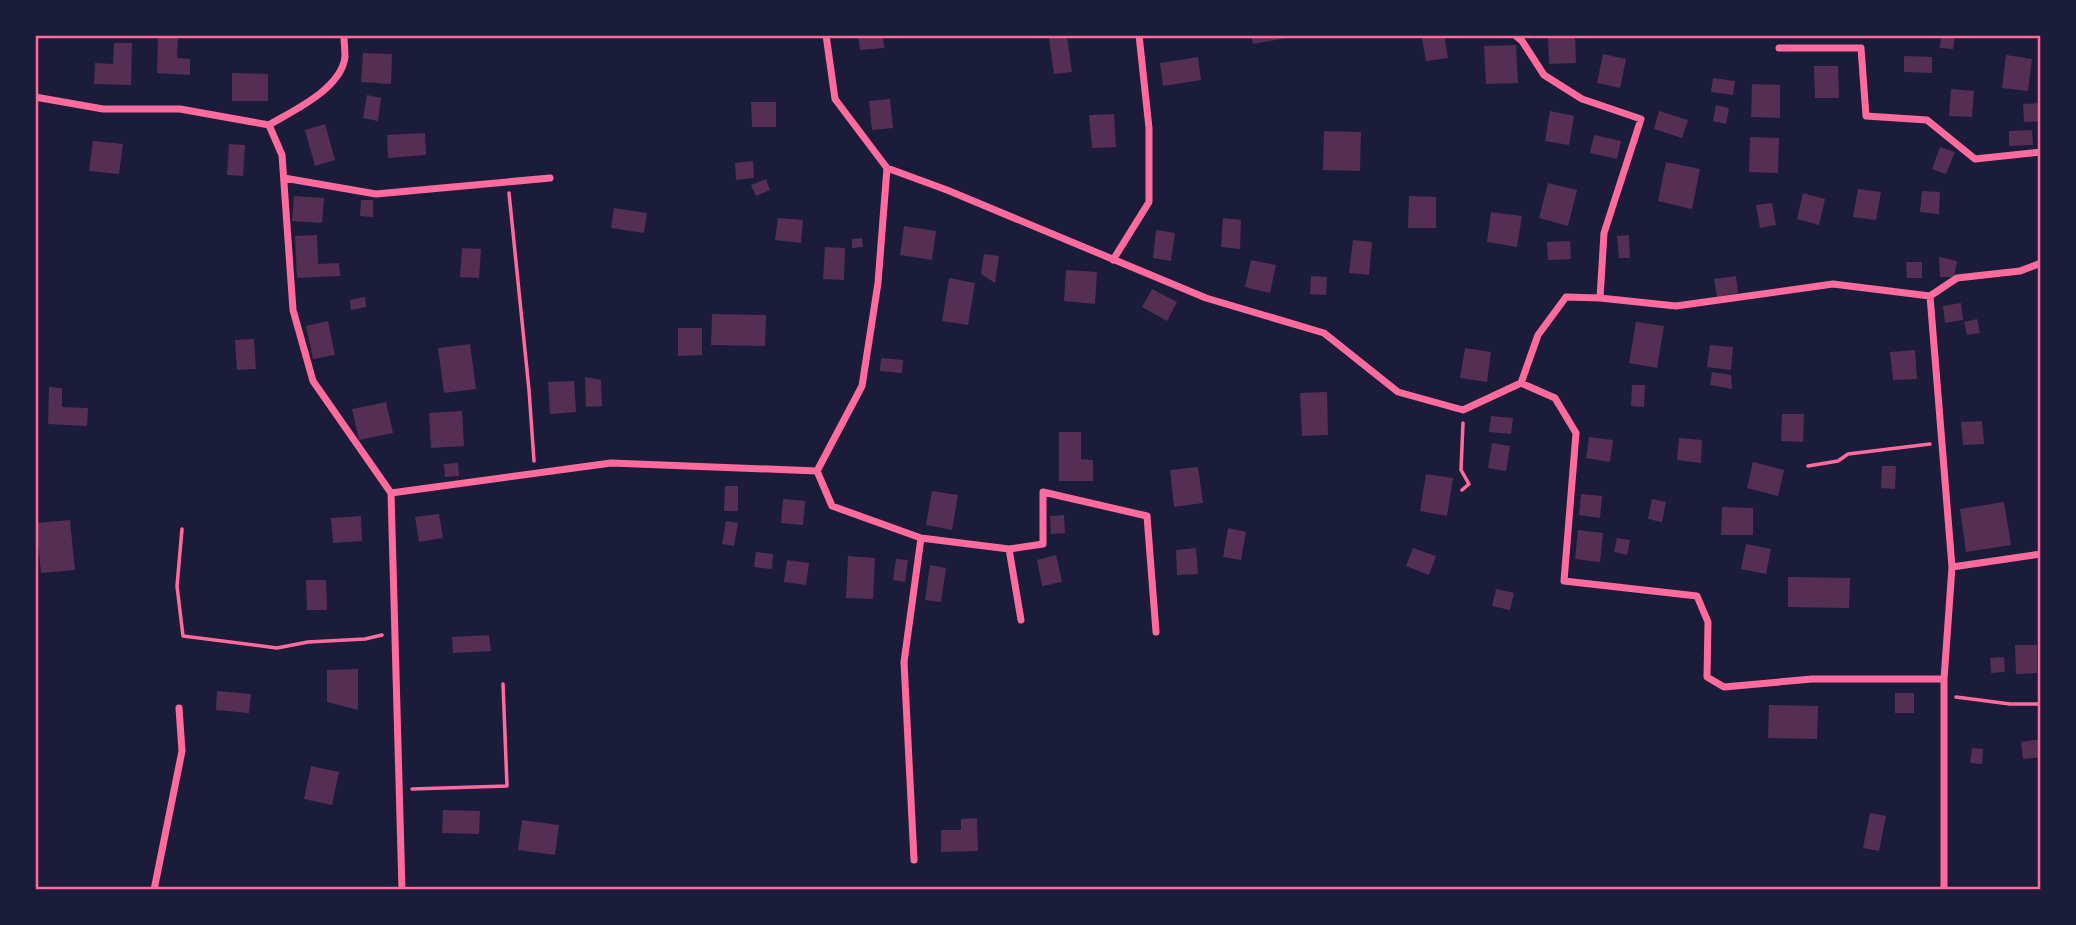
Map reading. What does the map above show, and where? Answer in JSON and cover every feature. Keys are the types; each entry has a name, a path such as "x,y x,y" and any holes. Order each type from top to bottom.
{"street":[{"path":"35,97 103,109 180,109 269,125 335,81 345,59 344,35"},
{"path":"826,35 835,99 887,168 947,190 1206,298 1324,333 1398,392 1463,410 1521,383 1538,335 1566,297 1676,306 1833,284 1930,296 1958,278 2020,271 2041,263"},
{"path":"1113,260 1149,202 1149,128 1139,35"},
{"path":"1515,35 1522,41 1544,75 1582,99 1640,119 1604,233 1600,298"},
{"path":"1779,48 1861,48 1866,116 1927,120 1975,159 2041,152"},
{"path":"269,125 282,155 293,310 313,380 391,493 402,890"},
{"path":"817,471 862,386 878,283 887,168"},
{"path":"284,177 376,194 550,178"},
{"path":"1930,296 1952,567 1944,678 1944,890"},
{"path":"1521,383 1555,398 1576,433 1564,581 1697,596 1708,622 1707,677 1724,687 1812,679 1944,678"},
{"path":"391,493 611,463 817,471"},
{"path":"817,471 832,506 921,538 1009,550 1043,544 1043,492 1147,516 1156,632"},
{"path":"914,860 904,662 921,538"},
{"path":"1009,550 1021,620"},
{"path":"1952,567 2041,554"},
{"path":"154,890 182,751 179,708"}],"path":[{"path":"508,182 535,473"},
{"path":"1462,490 1469,484 1461,470 1463,410"},
{"path":"1808,466 1838,461 1848,454 1942,442"},
{"path":"182,528 177,586 183,636 277,648 307,642 365,639 395,632"},
{"path":"399,789 507,786 503,684"},
{"path":"1944,695 2010,704 2041,704"}],"building":[{"path":"858,35 883,35 884,48 860,50"},
{"path":"1251,35 1286,35 1286,38 1253,44"},
{"path":"1444,35 1448,58 1426,61 1422,38"},
{"path":"1548,35 1575,35 1576,63 1549,64"},
{"path":"1941,35 1955,35 1953,49 1940,48"},
{"path":"158,36 178,37 177,58 190,59 190,75 157,73"},
{"path":"1067,36 1072,72 1054,74 1049,38"},
{"path":"114,43 132,43 131,85 94,84 95,63 113,64"},
{"path":"1516,45 1518,83 1486,84 1484,46"},
{"path":"363,53 392,54 391,84 361,82"},
{"path":"1603,54 1626,59 1620,88 1597,83"},
{"path":"2006,55 2032,59 2028,91 2002,88"},
{"path":"1904,56 1932,57 1932,73 1904,72"},
{"path":"1198,57 1201,80 1163,86 1160,63"},
{"path":"1814,66 1838,66 1839,98 1815,98"},
{"path":"232,73 268,74 268,101 232,101"},
{"path":"1713,78 1735,81 1733,95 1711,92"},
{"path":"1752,84 1780,85 1780,118 1751,117"},
{"path":"1951,89 1974,91 1972,117 1949,116"},
{"path":"367,95 381,98 378,121 363,118"},
{"path":"890,99 893,128 872,130 869,101"},
{"path":"751,102 776,102 776,127 752,127"},
{"path":"2041,103 2041,121 2024,122 2023,104"},
{"path":"1716,105 1729,108 1726,124 1713,121"},
{"path":"1550,111 1574,116 1569,145 1545,141"},
{"path":"1659,111 1688,120 1682,138 1654,129"},
{"path":"1114,114 1116,147 1092,148 1089,115"},
{"path":"325,124 335,160 315,166 305,130"},
{"path":"2032,130 2033,145 2009,146 2009,131"},
{"path":"1324,131 1361,132 1360,171 1323,170"},
{"path":"425,133 426,155 388,158 387,135"},
{"path":"1594,135 1621,141 1617,159 1590,153"},
{"path":"1750,137 1779,138 1778,173 1749,172"},
{"path":"93,141 123,144 119,174 89,171"},
{"path":"229,144 245,145 243,176 227,175"},
{"path":"1940,147 1955,152 1946,174 1932,169"},
{"path":"753,161 754,178 736,180 735,163"},
{"path":"1666,162 1700,169 1692,209 1658,201"},
{"path":"766,179 770,190 756,196 751,185"},
{"path":"1548,183 1577,190 1568,226 1539,218"},
{"path":"1858,189 1881,192 1876,220 1853,217"},
{"path":"1922,191 1940,192 1939,214 1920,212"},
{"path":"1803,193 1825,199 1819,225 1797,219"},
{"path":"294,196 324,198 322,223 292,221"},
{"path":"1409,196 1436,197 1436,228 1408,228"},
{"path":"361,200 373,200 373,217 360,216"},
{"path":"1772,203 1776,225 1760,228 1756,205"},
{"path":"614,208 647,213 644,233 611,228"},
{"path":"1491,212 1522,216 1517,247 1487,242"},
{"path":"778,218 803,220 801,243 775,240"},
{"path":"1223,218 1241,220 1240,249 1221,247"},
{"path":"904,226 936,231 932,260 900,255"},
{"path":"1156,230 1175,233 1171,261 1153,258"},
{"path":"317,235 318,264 339,263 340,276 297,278 295,236"},
{"path":"1629,235 1630,258 1619,258 1617,236"},
{"path":"862,238 863,247 852,248 852,239"},
{"path":"1353,240 1372,242 1369,275 1349,273"},
{"path":"1570,241 1571,259 1548,260 1547,242"},
{"path":"825,247 845,248 844,280 823,279"},
{"path":"462,248 481,249 479,278 460,277"},
{"path":"984,254 999,256 995,283 981,274"},
{"path":"1939,257 1957,261 1954,277 1940,277"},
{"path":"1251,260 1276,265 1270,293 1245,287"},
{"path":"1906,262 1922,262 1922,278 1907,278"},
{"path":"1066,270 1097,272 1095,304 1064,301"},
{"path":"1311,276 1327,277 1326,295 1310,294"},
{"path":"1736,276 1738,293 1717,297 1714,279"},
{"path":"949,278 975,283 968,325 942,321"},
{"path":"1152,289 1177,302 1167,321 1142,307"},
{"path":"365,297 366,307 351,310 350,300"},
{"path":"1961,303 1963,320 1945,323 1943,306"},
{"path":"712,314 766,315 765,346 711,345"},
{"path":"1977,319 1980,333 1967,335 1964,322"},
{"path":"328,321 335,355 313,359 306,326"},
{"path":"1636,322 1664,326 1657,368 1629,363"},
{"path":"678,328 702,328 702,355 678,356"},
{"path":"254,339 256,369 237,370 235,340"},
{"path":"470,344 476,389 444,393 438,348"},
{"path":"1710,345 1733,347 1731,370 1707,367"},
{"path":"1465,348 1491,352 1487,382 1460,378"},
{"path":"1915,350 1917,379 1893,380 1890,352"},
{"path":"881,358 903,360 902,373 880,371"},
{"path":"1712,372 1731,375 1732,389 1710,385"},
{"path":"585,377 601,380 602,406 586,407"},
{"path":"574,381 576,412 550,414 548,382"},
{"path":"1632,385 1645,385 1644,407 1631,406"},
{"path":"49,387 62,388 62,407 88,408 87,426 48,424"},
{"path":"1327,392 1328,435 1302,436 1300,393"},
{"path":"386,402 393,433 359,440 352,409"},
{"path":"462,411 464,446 431,448 429,413"},
{"path":"1782,414 1804,414 1803,442 1781,441"},
{"path":"1491,416 1513,418 1511,434 1489,432"},
{"path":"1982,421 1984,444 1963,445 1961,422"},
{"path":"1059,432 1081,432 1081,459 1093,460 1093,481 1059,481"},
{"path":"1589,437 1613,440 1610,462 1586,458"},
{"path":"1679,438 1702,440 1701,463 1677,460"},
{"path":"1492,443 1510,446 1506,471 1488,468"},
{"path":"1753,462 1784,470 1778,496 1747,488"},
{"path":"458,463 459,476 445,477 444,464"},
{"path":"1882,466 1896,466 1895,489 1881,488"},
{"path":"1198,467 1203,503 1174,507 1170,470"},
{"path":"1426,474 1453,478 1447,516 1420,511"},
{"path":"725,486 738,486 738,511 724,511"},
{"path":"932,491 958,495 952,530 926,525"},
{"path":"1581,494 1602,496 1600,518 1579,515"},
{"path":"783,499 805,501 803,525 781,523"},
{"path":"1652,499 1666,502 1662,522 1648,519"},
{"path":"2004,502 2011,545 1966,552 1960,509"},
{"path":"1722,507 1753,508 1753,535 1721,535"},
{"path":"439,514 443,538 419,542 415,517"},
{"path":"1064,515 1065,533 1051,534 1050,516"},
{"path":"361,516 362,541 333,543 331,518"},
{"path":"70,520 75,570 41,573 36,523"},
{"path":"726,521 738,523 734,546 722,544"},
{"path":"1228,528 1246,532 1241,560 1223,557"},
{"path":"1578,530 1603,533 1600,562 1575,559"},
{"path":"1617,538 1630,540 1627,555 1614,552"},
{"path":"1746,544 1771,549 1766,574 1741,569"},
{"path":"1196,548 1198,574 1177,575 1176,550"},
{"path":"1413,548 1436,556 1429,575 1406,566"},
{"path":"756,552 773,554 772,569 754,567"},
{"path":"1056,555 1062,582 1042,586 1037,560"},
{"path":"848,556 875,558 873,599 846,598"},
{"path":"896,559 908,560 905,582 893,580"},
{"path":"787,560 809,563 806,585 784,582"},
{"path":"930,565 946,568 941,602 925,600"},
{"path":"1788,577 1850,578 1849,608 1788,607"},
{"path":"306,580 326,580 327,610 307,610"},
{"path":"1496,589 1514,593 1510,610 1492,606"},
{"path":"489,635 491,651 453,653 452,637"},
{"path":"2015,645 2037,645 2037,673 2016,674"},
{"path":"2004,657 2005,672 1991,673 1990,658"},
{"path":"358,669 358,710 327,702 327,670"},
{"path":"217,691 251,694 249,713 216,710"},
{"path":"1895,693 1914,693 1914,713 1895,713"},
{"path":"1769,705 1818,706 1817,739 1768,738"},
{"path":"2041,739 2041,757 2023,759 2021,742"},
{"path":"1972,748 1983,749 1982,764 1970,763"},
{"path":"311,766 339,772 332,805 304,799"},
{"path":"443,810 480,811 479,834 442,833"},
{"path":"1870,813 1886,816 1879,851 1863,848"},
{"path":"977,818 978,851 941,852 941,830 961,830 961,819"},
{"path":"522,820 559,825 555,855 518,850"}]}
